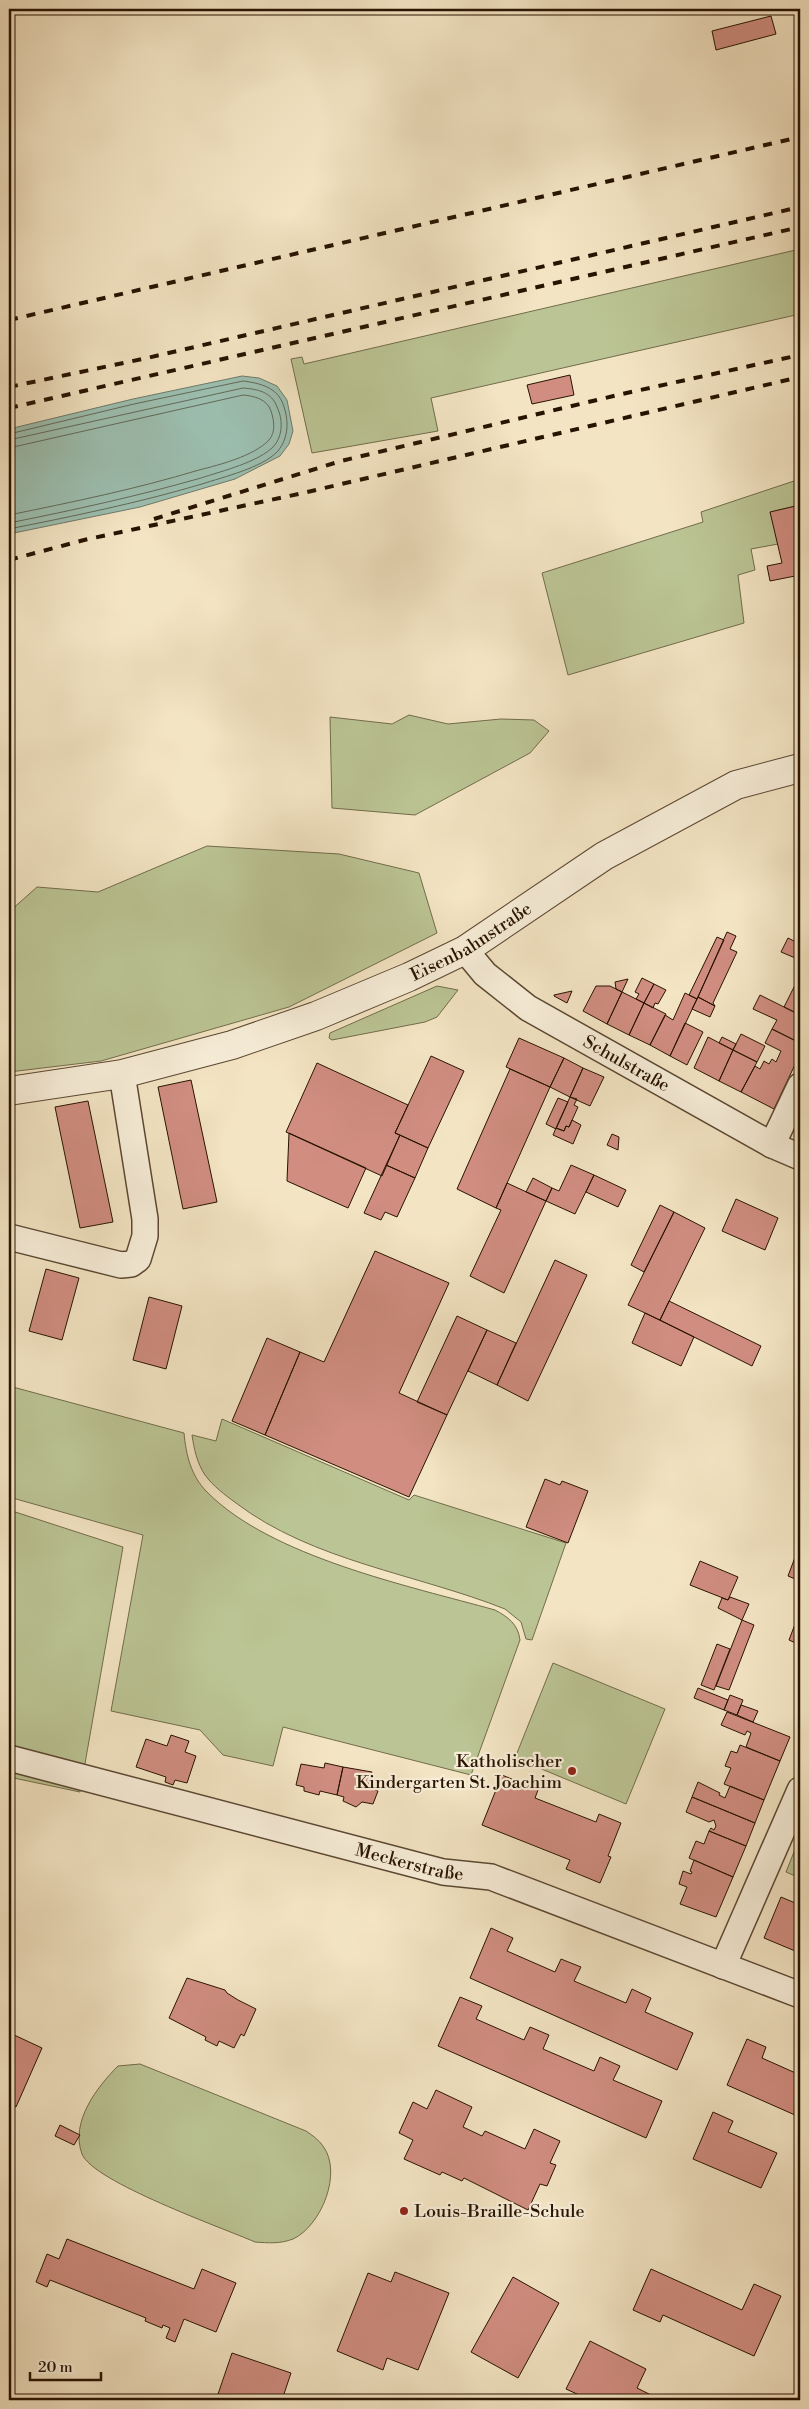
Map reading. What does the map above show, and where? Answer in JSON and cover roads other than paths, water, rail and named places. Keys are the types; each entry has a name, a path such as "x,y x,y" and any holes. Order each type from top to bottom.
{"street":[{"name":"Eisenbahnstraße","path":"9,1091 122,1074 232,1045 291,1025 409,977 465,950 612,852 736,785 800,768"},
{"name":"Schulstraße","path":"465,950 485,974 528,1008 772,1145 800,1156"},
{"path":"9,1237 121,1265 131,1264 138,1259 145,1236 145,1219 122,1074"},
{"path":"772,1145 800,1086"},
{"name":"Meckerstraße","path":"9,1758 443,1872 491,1877 800,1995"},
{"path":"723,1966 800,1790"}],"water":[{"path":"242,376 259,378 277,386 287,400 293,431 289,444 280,456 235,479 140,507 9,534 9,429 133,399"}],"railway":[{"path":"9,320 800,137"},
{"path":"9,387 147,358 800,207"},
{"path":"9,408 800,227"},
{"path":"154,519 341,461 622,394 800,355"},
{"path":"9,560 84,540 303,493 800,377"}],"place":[{"name":"Katholischer Kindergarten St. Joachim","path":"572,1771"},
{"name":"Louis-Braille-Schule","path":"404,2211"}]}
